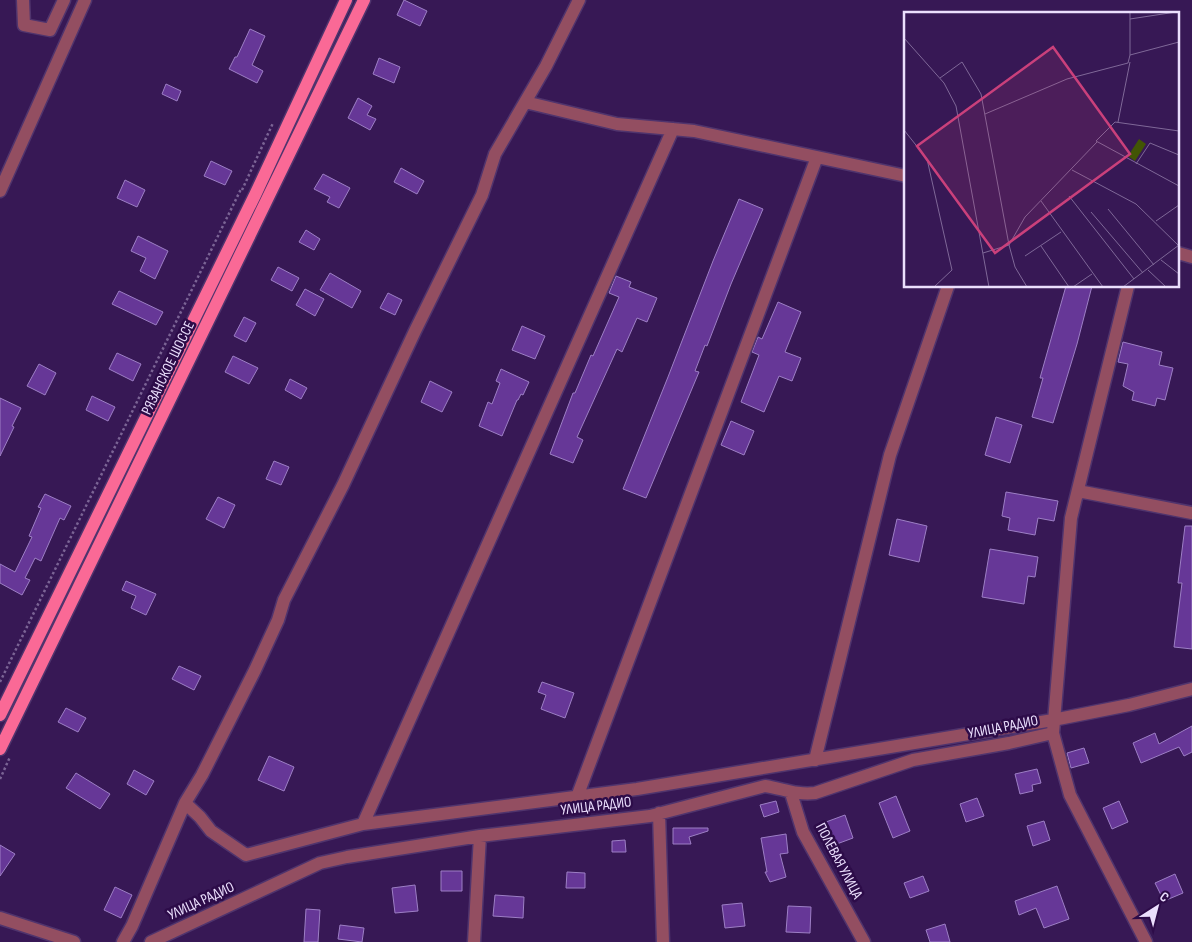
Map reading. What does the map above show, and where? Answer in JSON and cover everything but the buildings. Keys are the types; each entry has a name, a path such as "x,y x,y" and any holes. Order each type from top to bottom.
{"main road":[{"name":"РЯЗАНСКОЕ ШОССЕ","path":"0,715 255,195 346,0"},
{"name":"РЯЗАНСКОЕ ШОССЕ","path":"0,749 364,0"}],"street":[{"path":"23,0 24,25 50,30 64,0"},
{"path":"0,191 85,0"},
{"path":"123,942 132,926 185,803 202,775 255,670 278,620 284,600 342,485 482,195 496,154 579,0"},
{"path":"525,102 617,124 694,131 904,176"},
{"path":"363,824 673,129"},
{"path":"577,796 817,157"},
{"path":"815,760 890,455 947,288"},
{"path":"1128,288 1071,518 1053,726 1070,795 1146,942"},
{"path":"1078,491 1192,513"},
{"path":"185,803 211,831 246,854 363,824 637,789 815,760 1053,726 1192,689"},
{"name":"УЛИЦА РАДИО","path":"151,942 320,863 480,836 659,814 765,786 801,795 815,793 912,760 1010,743 1053,726"},
{"name":"ПОЛЕВАЯ УЛИЦА","path":"791,793 803,832 864,942"},
{"path":"659,814 663,936"},
{"path":"474,942 480,836"},
{"path":"0,918 74,942"}],"path":[{"path":"0,682 241,189"}]}
